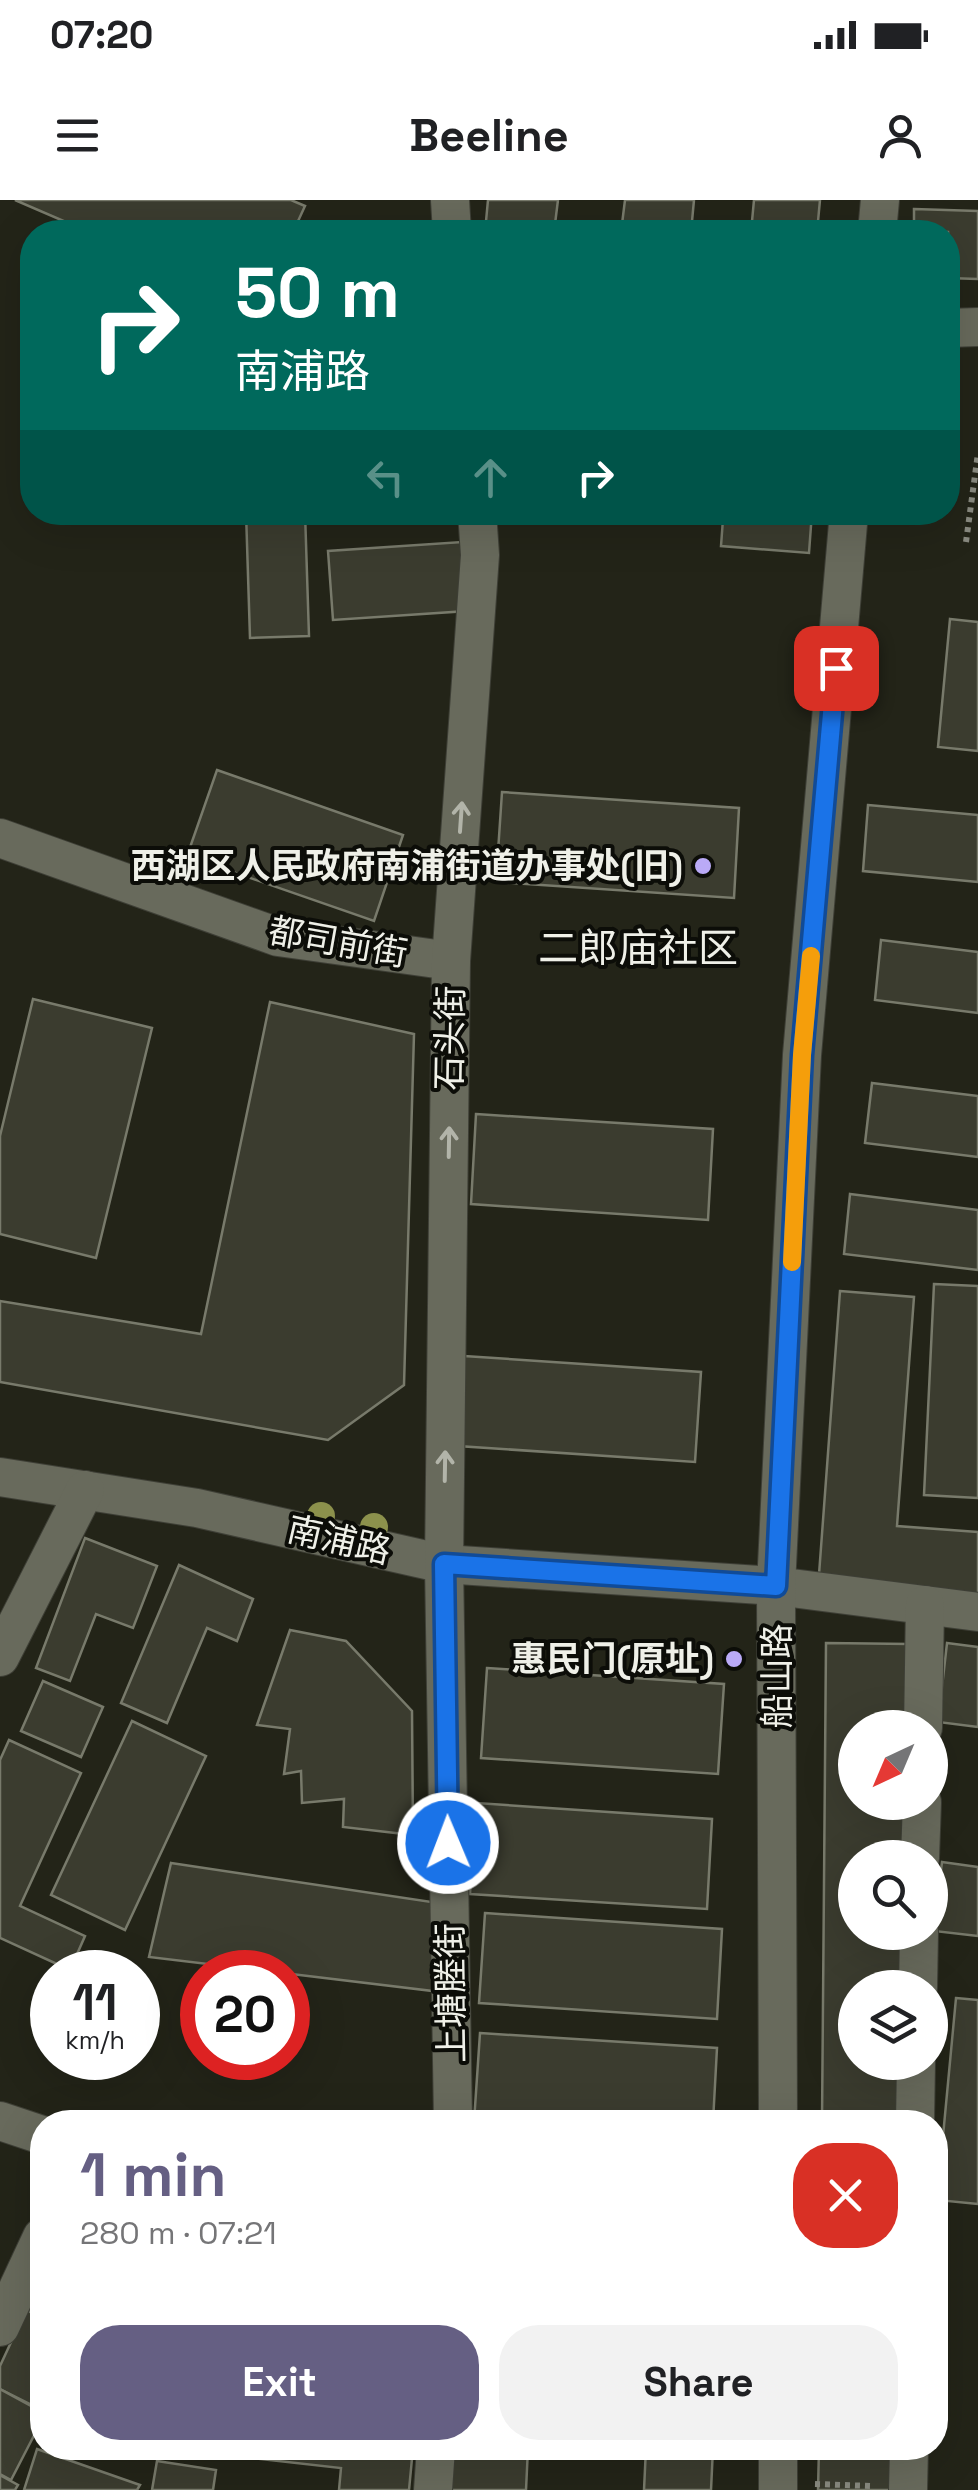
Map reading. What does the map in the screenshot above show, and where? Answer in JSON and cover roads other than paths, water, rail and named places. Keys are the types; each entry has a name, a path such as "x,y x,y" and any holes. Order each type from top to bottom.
{"street":[{"name":"石头街","path":"444,1564 450,960 480,554 477,525"},
{"name":"船山路","path":"778,2110 776,1586 802,1055 848,525"},
{"name":"都司前街","path":"0,838 278,936 450,960"},
{"name":"南浦路","path":"0,1477 197,1508 444,1564 776,1586 978,1612"},
{"path":"0,1658 86,1490"},
{"name":"上塘塍街","path":"444,1564 453,2110"},
{"path":"923,1710 925,1606"},
{"path":"915,2110 916,2080"},
{"path":"0,2121 30,2132"},
{"path":"0,2327 30,2263"},
{"path":"433,2490 435,2460"},
{"path":"908,2488 909,2460"}],"place":[{"name":"西湖区人民政府南浦街道办事处(旧)","path":"703,866"},
{"name":"惠民门(原址)","path":"734,1659"}],"district":[{"name":"二郎庙社区","path":"638,948"}]}
